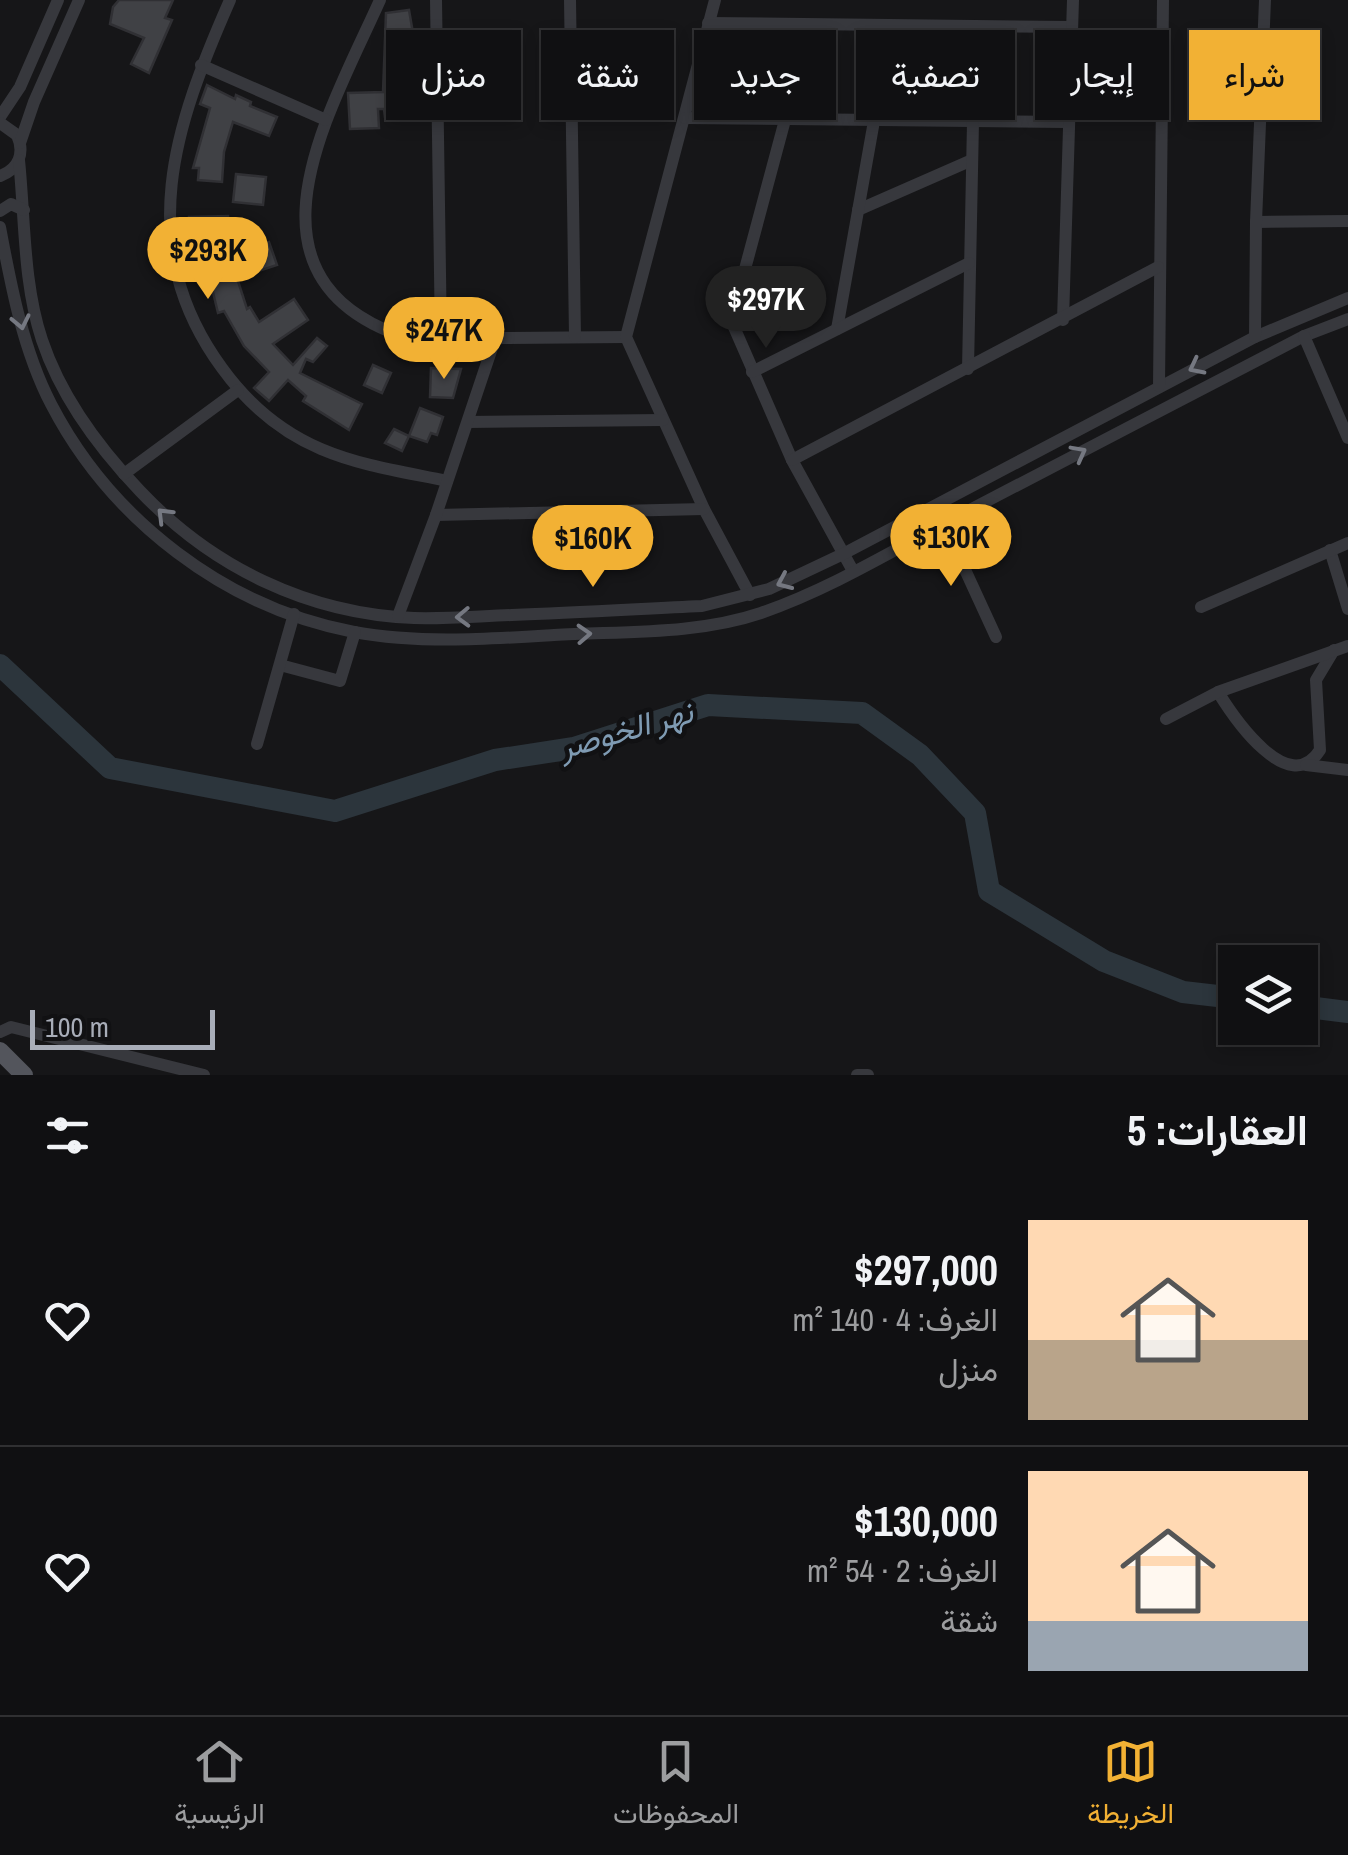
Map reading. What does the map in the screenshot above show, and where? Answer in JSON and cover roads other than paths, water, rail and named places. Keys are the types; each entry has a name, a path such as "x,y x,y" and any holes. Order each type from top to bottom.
{"main road":[{"path":"0,1050 24,1075"}],"street":[{"path":"20,142 0,120 20,88 58,0"},
{"path":"79,0 20,142 31,288 41,337 82,420 124,474 168,521 240,572 308,599 398,616 702,606 750,596 843,554 1254,337 1348,298"},
{"path":"230,0 201,65 174,154 169,187 170,245 189,313 212,355 238,390 272,421 320,449 365,464 446,480"},
{"path":"380,0 326,120 306,179 303,209 307,239 317,268 334,293 356,314 382,330 410,339 626,337"},
{"path":"436,0 441,341"},
{"path":"570,0 575,337"},
{"path":"715,0 626,337 704,510 750,596"},
{"path":"1062,320 1073,0"},
{"path":"1159,386 1163,0"},
{"path":"1254,337 1265,0"},
{"path":"708,23 1072,27"},
{"path":"201,65 326,120"},
{"path":"685,118 694,118"},
{"path":"853,572 792,460 734,327 734,310 785,120 1067,122"},
{"path":"836,329 874,122"},
{"path":"968,369 972,122"},
{"path":"0,176 10,172 19,160"},
{"path":"858,210 972,160"},
{"path":"0,211 11,204 24,210"},
{"path":"1256,222 1348,221"},
{"path":"0,227 26,343 50,403 82,452 131,512 182,557 258,602 355,632 410,639 540,636 729,623 779,606 853,572 1304,336 1348,318"},
{"path":"752,372 970,262"},
{"path":"792,460 1158,267"},
{"path":"1304,336 1348,438"},
{"path":"398,616 495,338"},
{"path":"124,474 238,390"},
{"path":"468,422 662,420"},
{"path":"436,515 704,510"},
{"path":"944,524 996,636"},
{"path":"1201,607 1348,543"},
{"path":"1330,550 1348,609"},
{"path":"257,744 294,614"},
{"path":"539,614 540,636"},
{"path":"280,665 340,681 355,632"},
{"path":"1166,718 1218,692 1341,648"},
{"path":"1306,765 1320,750 1316,680 1341,648"},
{"path":"1218,692 1255,742 1295,767 1348,770"},
{"path":"0,1032 11,1027 204,1075"},
{"path":"857,1075 868,1075"}],"waterway":[{"name":"نهر الخوصر","path":"0,665 110,768 335,811 495,760 574,748 708,705 862,713 920,755 975,813 989,891 1104,961 1183,992 1218,996"},
{"name":"نهر الخوصر","path":"1318,1008 1348,1012"}]}
